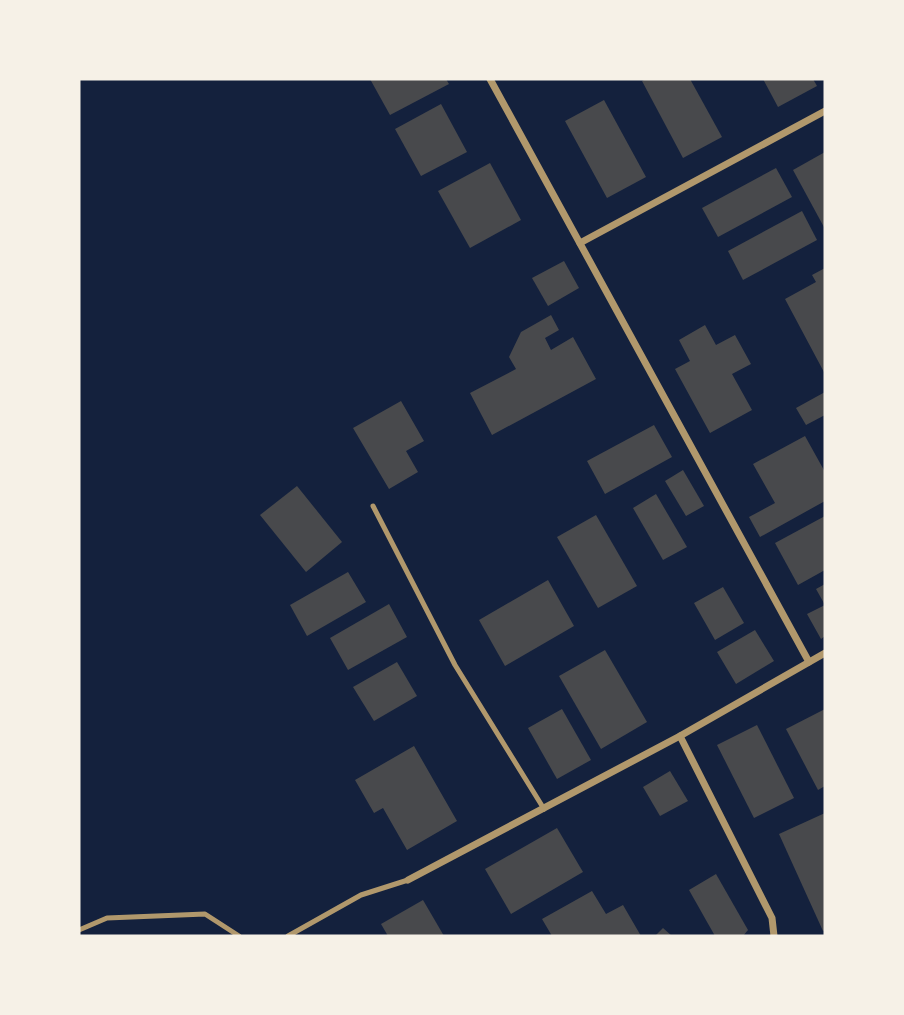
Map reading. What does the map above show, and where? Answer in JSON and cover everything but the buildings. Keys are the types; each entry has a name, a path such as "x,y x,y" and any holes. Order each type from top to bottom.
{"street":[{"path":"490,79 809,662"},
{"path":"580,243 825,111"},
{"path":"408,880 680,736 825,653"},
{"path":"680,736 772,918 774,936"}],"lane":[{"path":"373,506 455,665 544,809"},
{"path":"288,936 361,895 408,880"},
{"path":"79,930 107,918 205,914 239,936"}]}
